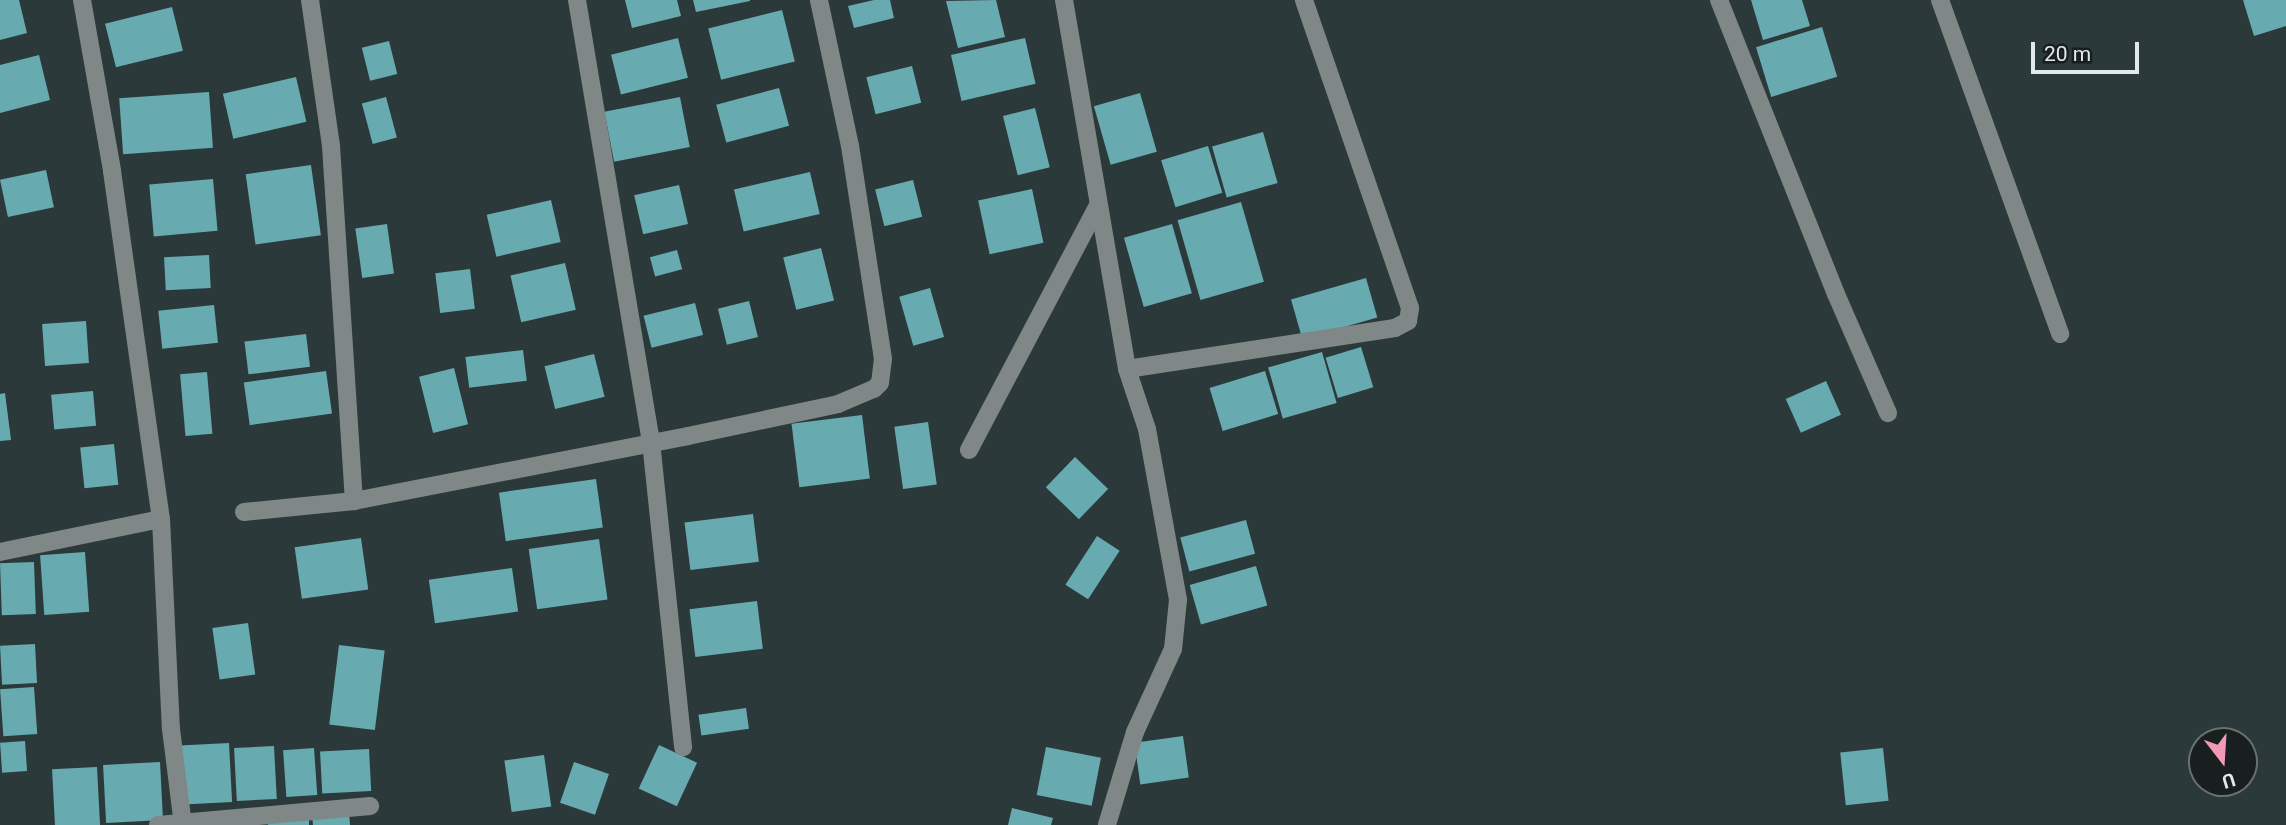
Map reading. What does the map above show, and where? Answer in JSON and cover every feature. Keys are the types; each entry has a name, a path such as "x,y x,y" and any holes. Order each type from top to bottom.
{"street":[{"path":"82,0 112,171 161,519 171,729 183,824"},
{"path":"310,0 331,146 354,502"},
{"path":"577,0 651,442 683,747"},
{"path":"244,512 354,502 651,442 838,404 880,383 883,359 850,146 819,0"},
{"path":"1064,0 1127,369 1147,429 1178,600 1173,649 1135,732 1107,825"},
{"path":"1127,369 1395,328 1408,321 1410,308 1304,0"},
{"path":"1719,0 1836,294 1888,413"},
{"path":"1940,0 2060,334"},
{"path":"969,450 1098,205"},
{"path":"0,552 161,519"},
{"path":"158,825 370,806"}],"building":[{"path":"0,0 19,0 27,33 0,40"},
{"path":"625,0 677,0 681,16 632,28"},
{"path":"693,0 750,0 750,1 696,12"},
{"path":"874,0 890,0 894,18 854,28 848,6"},
{"path":"996,0 1005,37 958,48 946,1"},
{"path":"1751,0 1802,0 1810,26 1763,40"},
{"path":"2243,0 2286,0 2286,26 2254,36"},
{"path":"172,7 183,51 116,67 105,24"},
{"path":"782,10 795,61 721,80 708,28"},
{"path":"1822,27 1837,77 1771,97 1756,47"},
{"path":"678,38 688,78 621,94 611,55"},
{"path":"1025,38 1036,84 962,101 951,55"},
{"path":"389,41 397,74 370,81 362,48"},
{"path":"39,55 50,100 0,113 0,65"},
{"path":"912,66 921,103 876,114 866,77"},
{"path":"296,77 306,122 233,139 223,94"},
{"path":"779,88 789,126 726,142 716,105"},
{"path":"209,92 213,148 123,154 119,98"},
{"path":"1140,93 1157,152 1111,165 1094,106"},
{"path":"386,97 397,138 373,144 362,103"},
{"path":"680,97 690,147 614,162 604,112"},
{"path":"1035,108 1050,167 1018,175 1003,116"},
{"path":"1263,132 1278,183 1227,198 1212,147"},
{"path":"1208,146 1222,193 1175,207 1161,160"},
{"path":"311,165 321,235 256,244 246,174"},
{"path":"46,170 54,207 8,217 0,180"},
{"path":"810,172 820,214 744,231 734,190"},
{"path":"213,179 218,231 154,236 149,185"},
{"path":"913,180 922,217 884,226 875,189"},
{"path":"679,185 688,224 643,234 634,195"},
{"path":"1032,189 1043,243 990,254 978,200"},
{"path":"551,200 561,242 496,257 487,215"},
{"path":"1241,202 1264,282 1200,300 1178,220"},
{"path":"387,224 394,274 362,278 355,228"},
{"path":"1172,224 1192,293 1144,307 1124,238"},
{"path":"821,248 834,300 796,310 783,257"},
{"path":"677,250 682,269 655,277 650,257"},
{"path":"209,255 211,288 166,290 164,257"},
{"path":"565,263 576,310 521,322 510,276"},
{"path":"470,269 475,309 440,313 435,273"},
{"path":"1366,278 1377,317 1302,339 1291,299"},
{"path":"930,288 944,337 913,346 899,297"},
{"path":"749,301 758,337 727,345 718,309"},
{"path":"695,303 703,335 652,348 644,316"},
{"path":"214,305 218,343 162,349 158,311"},
{"path":"86,321 89,363 45,366 42,324"},
{"path":"306,334 310,367 248,374 244,342"},
{"path":"1361,347 1373,387 1338,398 1326,358"},
{"path":"523,350 527,381 469,388 465,357"},
{"path":"1322,352 1337,403 1283,418 1268,367"},
{"path":"594,354 605,397 555,409 545,366"},
{"path":"454,368 468,424 433,433 419,377"},
{"path":"326,371 332,414 250,425 244,383"},
{"path":"1265,371 1278,414 1223,431 1210,388"},
{"path":"207,372 212,434 186,436 180,374"},
{"path":"1826,381 1841,415 1801,433 1786,399"},
{"path":"93,391 96,426 54,430 51,395"},
{"path":"5,393 11,440 0,441 0,394"},
{"path":"862,415 870,479 799,487 792,424"},
{"path":"928,422 937,484 903,489 894,427"},
{"path":"114,444 118,485 84,488 80,448"},
{"path":"1075,457 1108,489 1079,519 1046,487"},
{"path":"596,479 603,528 506,541 499,493"},
{"path":"753,514 759,562 690,570 685,522"},
{"path":"1246,520 1255,554 1189,571 1180,538"},
{"path":"1097,536 1120,551 1088,599 1065,585"},
{"path":"361,538 368,589 302,599 295,547"},
{"path":"599,539 607,599 537,609 529,549"},
{"path":"85,552 89,612 44,615 40,555"},
{"path":"34,562 36,614 2,615 0,563"},
{"path":"1256,566 1267,605 1201,624 1190,585"},
{"path":"512,568 518,612 435,623 429,580"},
{"path":"757,601 763,649 695,657 690,609"},
{"path":"248,623 255,674 220,680 212,628"},
{"path":"35,644 37,683 2,685 0,646"},
{"path":"339,645 385,651 375,730 329,724"},
{"path":"34,687 37,734 3,736 0,689"},
{"path":"746,708 749,729 701,735 698,715"},
{"path":"1183,736 1189,778 1140,784 1134,743"},
{"path":"25,741 27,771 2,773 0,743"},
{"path":"229,743 232,802 183,804 180,746"},
{"path":"659,745 697,763 677,806 639,789"},
{"path":"274,746 277,799 237,801 234,748"},
{"path":"1046,747 1101,758 1092,806 1037,795"},
{"path":"314,748 317,795 286,797 283,750"},
{"path":"1883,748 1889,801 1846,805 1840,752"},
{"path":"369,749 371,791 322,794 320,752"},
{"path":"544,755 551,806 512,812 504,761"},
{"path":"160,762 163,820 106,823 103,765"},
{"path":"574,762 609,774 595,815 560,803"},
{"path":"97,767 100,825 55,825 52,769"},
{"path":"1012,808 1053,818 1051,825 1008,825"},
{"path":"349,812 350,825 313,825 312,815"},
{"path":"309,819 309,825 268,825 268,821"}]}
